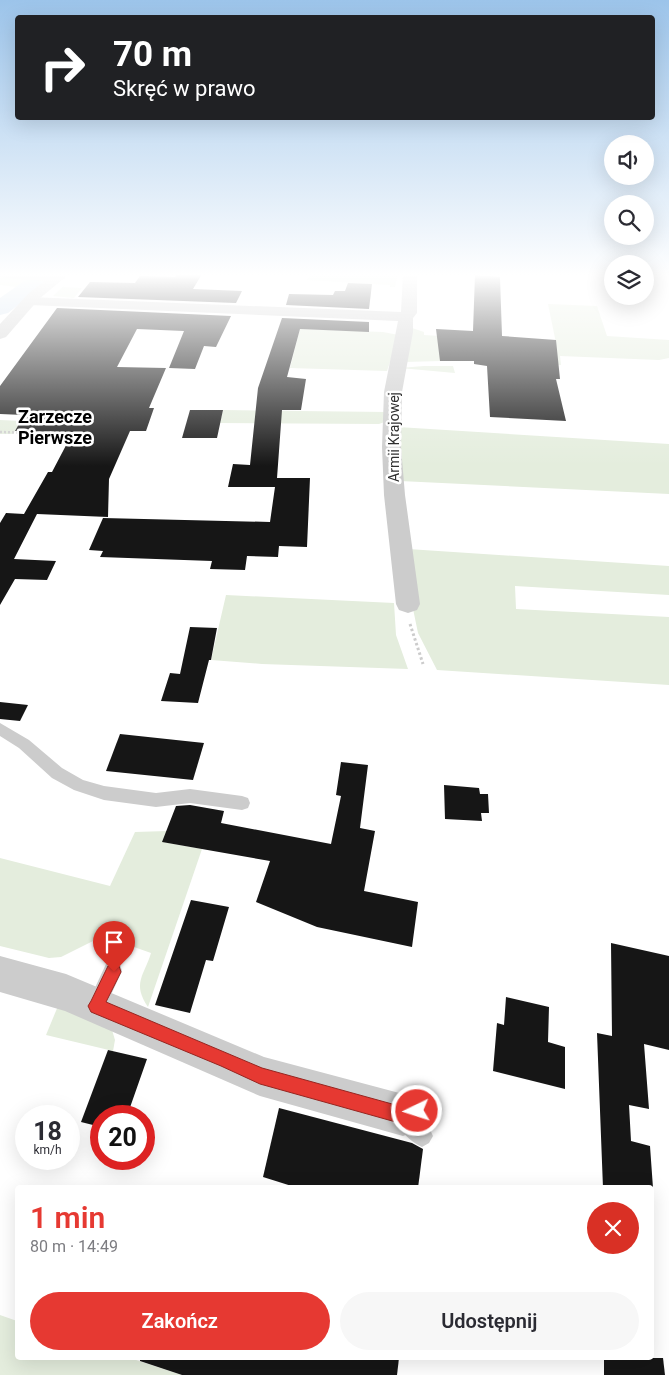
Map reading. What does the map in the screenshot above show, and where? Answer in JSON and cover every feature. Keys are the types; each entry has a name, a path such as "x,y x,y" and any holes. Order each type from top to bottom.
{"street":[{"name":"Armii Krajowej","path":"404,338 397,363 393,391 393,478 403,549 408,604"},
{"path":"0,974 40,984 227,1060 260,1076 414,1121"}],"lane":[{"path":"0,729 24,744 57,773 79,785 104,793 156,800 190,796 242,803"},
{"path":"96,1006 114,972"}],"path":[{"path":"0,432 35,433"},
{"path":"408,604 408,620 423,664"}],"green space":[{"path":"298,338 398,338 387,371 290,368"},
{"path":"410,338 476,338 556,343 555,338 669,340 669,358 659,360 560,356 561,365 452,356 453,361 449,361 448,355 440,361 405,362"},
{"path":"453,366 455,373 400,368"},
{"path":"223,410 387,412 387,421 379,424 220,423"},
{"path":"0,420 21,421 13,434 0,434"},
{"path":"398,427 669,444 669,494 400,481"},
{"path":"408,549 669,566 669,595 515,586 516,609 669,617 669,685 437,670 418,633 412,604"},
{"path":"226,595 394,603 396,635 408,669 262,664 211,660"},
{"path":"167,831 163,842 202,849 148,1007 143,999 140,985 151,953 103,936 61,957 49,958 0,946 0,858 110,886 135,832"},
{"path":"58,1006 112,1030 115,1040 113,1051 46,1035"},
{"path":"0,1315 15,1320 15,1360 136,1360 182,1375 0,1375"}],"building":[{"path":"35,338 132,338 117,367 166,368 149,408 154,408 146,431 130,431 109,479 108,517 37,514 14,559 56,561 47,580 15,579 0,605 0,523 6,513 24,514 48,472 52,472 73,432 15,431 24,415 0,414 0,386"},
{"path":"181,338 220,338 216,347 204,346 195,369 169,368"},
{"path":"275,338 298,338 287,377 306,379 301,410 282,410 277,478 310,478 307,547 279,546 278,557 247,556 245,570 210,569 212,561 100,557 103,551 89,550 103,518 270,522 275,487 228,487 233,464 250,465 258,388"},
{"path":"437,338 556,340 560,379 556,379 566,421 490,417 487,366 474,364 474,361 440,361"},
{"path":"190,410 223,410 217,438 182,438"},
{"path":"190,627 217,628 211,660 209,660 198,703 161,701 170,673 180,674"},
{"path":"0,702 28,705 20,721 0,719"},
{"path":"120,734 204,743 193,780 106,771"},
{"path":"341,762 368,765 360,828 375,831 364,891 418,902 412,947 317,927 256,902 270,861 162,842 176,806 190,805 224,811 221,823 331,844 341,796 336,795"},
{"path":"444,785 479,788 480,794 488,794 489,813 481,813 482,821 445,819"},
{"path":"191,900 229,907 213,961 206,960 190,1013 155,1005"},
{"path":"611,943 669,956 669,1050 644,1044 649,1109 629,1105 631,1141 650,1146 653,1185 603,1185 597,1033 612,1036"},
{"path":"506,997 549,1007 548,1042 565,1047 565,1089 493,1071 497,1023 504,1025"},
{"path":"108,1050 147,1059 131,1105 90,1105 90,1124 81,1122"},
{"path":"279,1108 412,1143 423,1149 418,1185 288,1185 263,1177"},
{"path":"654,1358 663,1358 665,1375 604,1375 604,1360 654,1360"},
{"path":"399,1360 397,1375 182,1375 140,1361"}],"district":[{"name":"Zarzecze Pierwsze","path":"55,426"}],"route":[{"path":"114,972 96,1006 227,1060 260,1076 403,1115 417,1111"}]}
